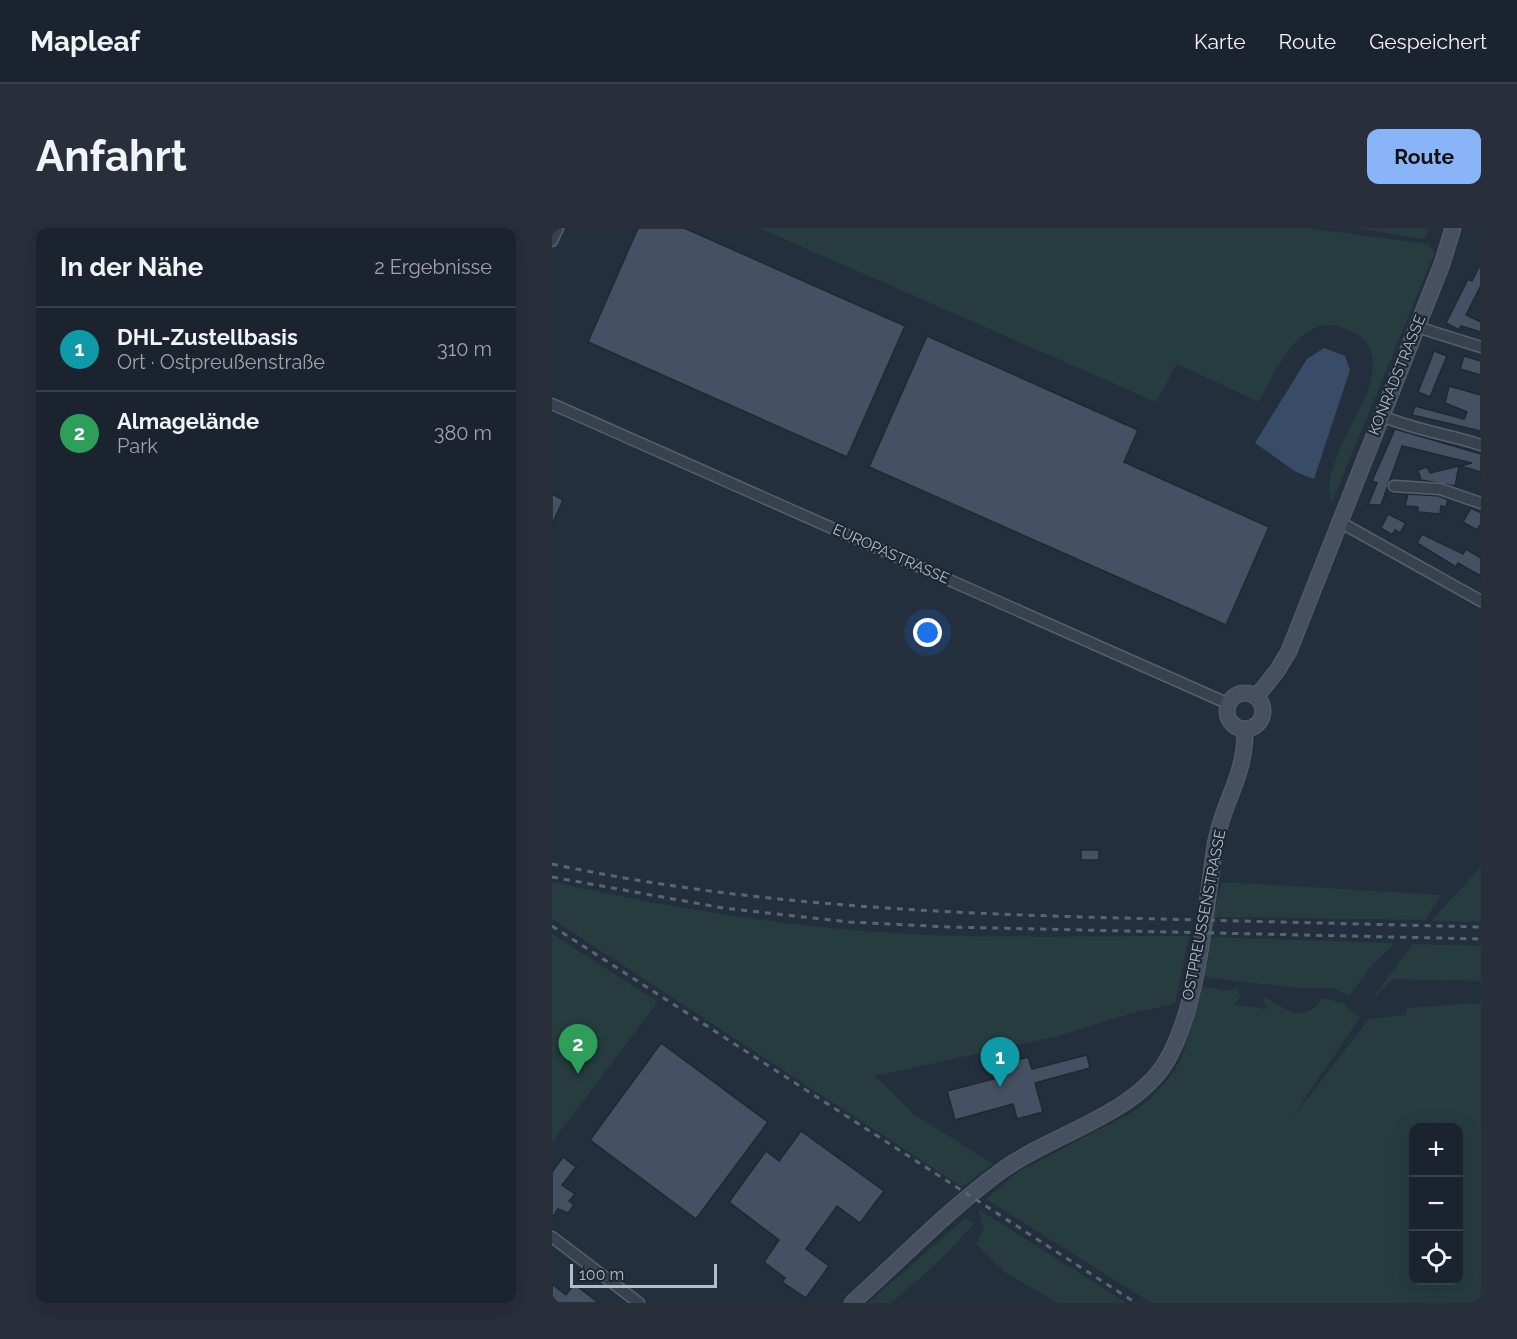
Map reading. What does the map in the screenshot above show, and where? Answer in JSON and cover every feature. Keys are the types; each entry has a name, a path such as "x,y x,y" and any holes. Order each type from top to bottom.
{"street":[{"path":"552,241 558,228"},
{"name":"KONRADSTRASSE","path":"1338,521 1442,264 1453,228"},
{"path":"1417,327 1481,348"},
{"name":"EUROPASTRASSE","path":"552,404 1229,704"},
{"path":"1380,416 1397,423 1481,445"},
{"path":"1394,486 1440,489 1481,503"},
{"path":"1256,697 1277,671 1289,651 1338,521 1481,601"},
{"path":"1239,694 1256,697 1263,708 1261,719 1253,727 1245,729 1237,727 1229,720 1229,704 1239,694"},
{"name":"OSTPREUSSENSTRASSE","path":"852,1303 999,1173 1038,1147 1127,1100 1149,1083 1165,1063 1181,1029 1196,966 1217,834 1243,765 1245,729"},
{"path":"552,1237 639,1303"}],"green space":[{"path":"759,228 1307,228 1428,244 1435,252 1332,502 1329,483 1335,461 1367,391 1373,369 1370,350 1356,334 1338,326 1322,326 1308,332 1285,356 1259,402 1177,364 1156,402"},
{"path":"1358,228 1427,228 1426,236 1422,239"},
{"path":"1481,867 1481,922 1431,921"},
{"path":"552,882 740,917 834,928 962,936 1189,936 1175,1004 1132,1013 1058,1036 875,1076 912,1113 993,1164 962,1187 552,919"},
{"path":"1222,882 1441,895 1425,920 1212,917"},
{"path":"552,934 658,1002 552,1142"},
{"path":"1209,937 1395,943 1373,964 1349,996 1332,988 1297,988 1203,977"},
{"path":"1413,944 1481,946 1481,981 1393,979 1371,1000"},
{"path":"1200,986 1225,991 1238,988 1240,998 1233,1005 1268,1009 1263,1001 1265,997 1288,1010 1302,1013 1315,1006 1322,998 1346,1004 1346,1007 1360,1017 1292,1118 1369,1019 1406,1015 1407,1008 1481,1003 1481,1303 1151,1303 986,1199 1018,1172 1138,1109 1167,1081 1176,1068 1188,1040"},
{"path":"978,1209 1125,1303 1058,1303 1006,1273 976,1244 984,1230"},
{"path":"965,1218 974,1224 935,1265 891,1303 868,1303"}],"water":[{"path":"1324,348 1345,356 1350,370 1314,479 1296,472 1255,443 1307,359"}],"building":[{"path":"638,228 684,228 905,326 847,457 588,342"},
{"path":"1481,263 1481,285 1466,315 1481,322 1481,332 1461,326 1459,330 1446,323 1468,279 1472,281"},
{"path":"927,336 1138,430 1124,462 1269,527 1226,625 869,467"},
{"path":"1434,351 1447,356 1430,397 1418,392"},
{"path":"1464,356 1481,361 1481,375 1460,369"},
{"path":"1449,386 1481,395 1481,431 1412,415 1415,406 1464,419 1467,412 1445,403"},
{"path":"1395,429 1481,454 1481,472 1460,466 1472,463 1402,446 1381,505 1368,505 1377,483 1372,481"},
{"path":"1459,466 1455,486 1421,480 1418,470 1427,467 1430,473"},
{"path":"552,494 563,500 552,525"},
{"path":"1408,494 1439,496 1448,500 1446,507 1441,506 1440,514 1418,512 1418,507 1405,506"},
{"path":"1471,508 1481,513 1481,524 1477,530 1463,522"},
{"path":"1388,514 1406,523 1400,533 1395,530 1392,535 1381,528"},
{"path":"1422,534 1463,554 1466,549 1481,558 1481,576 1458,563 1456,567 1417,543"},
{"path":"1081,850 1099,850 1099,860 1081,860"},
{"path":"661,1043 768,1122 696,1219 590,1140"},
{"path":"1087,1055 1090,1068 1035,1083 1043,1112 1017,1119 1013,1104 955,1120 947,1091 1005,1076 1002,1064 1028,1057 1032,1069"},
{"path":"801,1131 884,1191 860,1223 837,1206 806,1249 829,1266 806,1298 782,1282 785,1278 764,1262 779,1240 729,1202 766,1151 779,1161"},
{"path":"563,1157 576,1167 562,1185 575,1194 569,1201 574,1205 568,1213 558,1209 552,1218 552,1172"},
{"path":"552,1284 566,1295 574,1284 599,1303 552,1303"}],"railway":[{"path":"552,864 693,889 906,909 1048,916 1481,927"},
{"path":"552,877 723,908 849,922 949,927 1481,939"},
{"path":"552,926 1136,1303"}],"place":[{"name":"Almagelände","path":"578,1074"},
{"name":"DHL-Zustellbasis","path":"1000,1087"}]}
